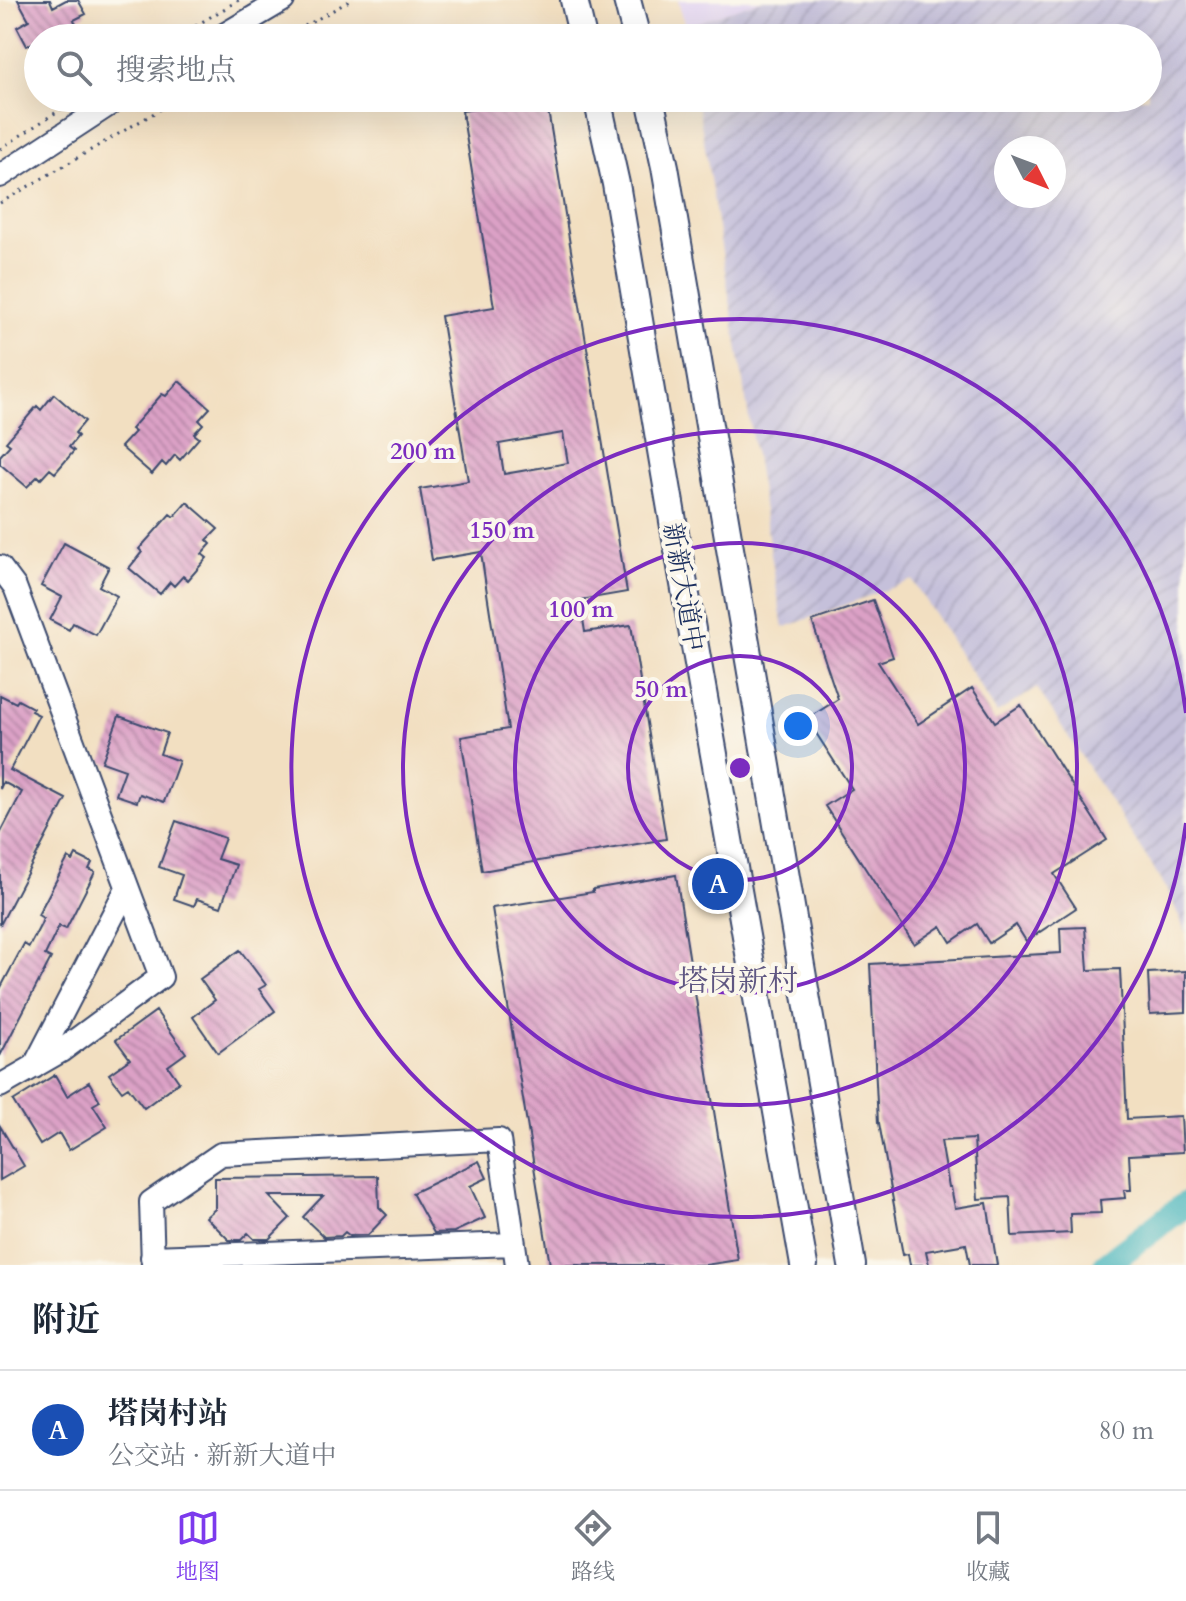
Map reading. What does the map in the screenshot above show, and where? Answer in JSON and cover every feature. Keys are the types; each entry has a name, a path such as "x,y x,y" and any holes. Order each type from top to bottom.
{"main road":[{"path":"574,0 580,24"},
{"path":"627,0 633,24"},
{"name":"新新大道中","path":"600,112 616,184 804,1265"},
{"name":"新新大道中","path":"653,112 665,167 852,1265"}],"street":[{"path":"243,24 283,0"},
{"path":"0,176 98,112"},
{"path":"0,567 15,587 161,977 61,1051 0,1086"},
{"path":"34,1067 127,888"},
{"path":"499,1140 516,1258 152,1261 151,1202 221,1154 499,1140"}],"path":[{"path":"199,24 239,0"},
{"path":"309,24 351,0"},
{"path":"0,149 57,112"},
{"path":"0,203 156,112"}],"shaded area":[{"path":"678,0 762,0 694,24 684,24"},
{"path":"762,0 1186,0 1186,933 1167,889 1037,688 997,713 912,580 783,628 699,112 1162,112 1162,24 694,24"}],"building":[{"path":"18,0 50,0 53,7 66,0 78,0 86,14 74,20 76,24 24,24 24,40 17,27 29,20"},
{"path":"462,112 548,112 627,592 580,600 585,632 631,625 666,839 482,871 461,737 508,729 481,552 432,560 420,489 468,481 441,316 494,307","holes":["563,433 568,463 504,474 499,444"]},
{"path":"179,381 210,408 199,420 203,424 194,434 199,438 180,460 175,455 166,466 162,462 152,474 121,447 135,432 131,429 162,394 166,396"},
{"path":"54,394 85,421 69,447 74,451 55,473 50,469 27,487 0,464 0,456 10,445 6,442 37,406 41,410"},
{"path":"187,502 218,529 207,540 211,544 202,554 207,558 188,580 183,576 174,586 170,582 160,594 129,568 142,552 139,549 170,514 174,517"},
{"path":"64,543 109,567 99,586 117,596 96,635 73,623 69,630 50,620 62,597 41,586"},
{"path":"873,600 893,657 878,662 918,724 972,688 995,722 1021,705 1107,840 1054,874 1076,908 1026,941 1016,925 989,943 977,924 951,942 941,926 914,944 825,806 852,789 807,719 838,699 812,621"},
{"path":"0,695 16,703 18,700 39,715 10,770 66,799 0,925 0,834 22,792 3,782 0,789"},
{"path":"119,716 167,733 160,754 179,761 164,802 140,794 137,802 116,795 125,770 102,762"},
{"path":"176,821 225,838 217,859 236,865 221,907 197,899 194,906 174,899 182,875 159,867"},
{"path":"76,855 92,863 89,869 95,872 66,929 59,926 45,955 51,958 0,1056 0,989 24,944 29,947 41,924 43,918 38,915 68,858 73,861"},
{"path":"676,875 738,1260 705,1265 550,1265 492,908"},
{"path":"1085,927 1088,970 1120,969 1127,1119 1181,1116 1183,1152 1129,1155 1131,1190 1124,1190 1125,1198 1100,1200 1101,1213 1070,1214 1071,1233 1012,1236 1010,1197 978,1199 974,1139 941,1141 955,1208 987,1203 997,1265 970,1265 966,1244 926,1251 929,1265 910,1265 908,1254 903,1255 878,1123 870,964 1061,953 1060,928"},
{"path":"240,950 266,985 259,989 275,1011 218,1053 193,1017 215,1000 200,979"},
{"path":"1186,971 1186,1012 1150,1014 1148,973"},
{"path":"156,1011 186,1053 168,1066 179,1082 144,1108 128,1087 122,1091 109,1074 130,1059 116,1040"},
{"path":"55,1075 67,1096 89,1082 100,1101 93,1105 107,1127 69,1150 59,1133 40,1145 13,1101"},
{"path":"0,1126 24,1166 0,1180"},
{"path":"479,1161 487,1178 470,1186 485,1218 454,1232 434,1233 412,1193"},
{"path":"378,1176 379,1207 387,1215 368,1235 350,1236 345,1232 341,1236 324,1237 303,1217 323,1196 269,1196 290,1218 269,1239 254,1239 248,1233 241,1240 229,1240 206,1217 215,1209 215,1178"}],"waterway":[{"path":"1106,1265 1186,1204"}],"place":[{"name":"塔岗村站","path":"718,884"}],"district":[{"name":"塔岗新村","path":"738,981"}]}
